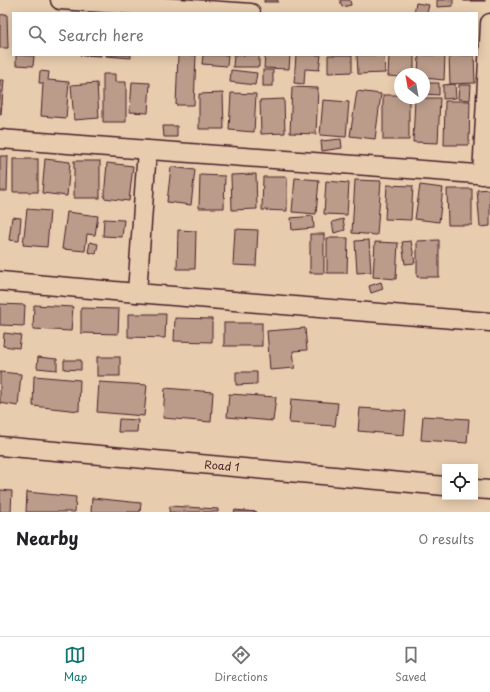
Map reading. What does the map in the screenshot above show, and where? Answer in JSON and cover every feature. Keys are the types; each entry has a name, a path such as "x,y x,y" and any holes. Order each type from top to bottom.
{"street":[{"path":"60,0 138,3 240,12"},
{"path":"0,139 486,175 487,32"},
{"path":"137,293 147,150"},
{"path":"0,280 137,293 490,322"},
{"name":"Road 1","path":"0,446 442,486"},
{"path":"478,489 490,490"}],"building":[{"path":"264,0 278,0 278,2 264,2"},
{"path":"340,0 350,0 351,5 342,7"},
{"path":"437,0 453,0 453,6 437,7"},
{"path":"485,0 485,1 464,1"},
{"path":"416,3 429,5 427,12 414,12"},
{"path":"7,14 8,48 0,48 0,15"},
{"path":"16,56 34,56 33,66 16,65"},
{"path":"106,56 131,56 131,58"},
{"path":"178,56 196,56 194,105 176,105"},
{"path":"203,56 228,56 227,66 202,64"},
{"path":"234,56 259,56 259,67 233,67"},
{"path":"265,56 290,56 289,69 264,68"},
{"path":"296,56 321,56 319,70 305,69 304,84 294,83"},
{"path":"328,56 352,56 352,72 328,73"},
{"path":"357,56 384,56 385,73 358,74"},
{"path":"389,56 414,56 414,68 394,68 394,76 388,76"},
{"path":"419,56 445,56 444,80 430,79 430,68 418,68"},
{"path":"449,56 474,56 475,83 450,84"},
{"path":"231,70 257,73 255,85 230,82"},
{"path":"263,70 273,70 273,86 263,86"},
{"path":"40,71 49,72 48,80 69,82 66,118 41,116 43,83 39,83"},
{"path":"103,74 115,74 115,82 126,82 126,122 103,122"},
{"path":"0,80 4,80 1,114 0,114"},
{"path":"132,82 150,83 148,113 130,112"},
{"path":"97,83 99,118 74,120 71,85"},
{"path":"430,83 439,83 439,95 430,94"},
{"path":"455,84 456,98 443,99 443,85"},
{"path":"459,85 471,85 470,100 458,99"},
{"path":"292,87 318,88 316,134 290,133"},
{"path":"357,91 381,94 375,139 350,136"},
{"path":"223,93 224,129 199,129 199,94"},
{"path":"231,93 256,94 254,132 229,130"},
{"path":"383,95 394,95 394,104 409,104 409,140 383,140"},
{"path":"430,98 440,98 438,143 413,142 415,104 430,104"},
{"path":"284,99 285,133 261,134 260,100"},
{"path":"323,100 349,102 346,137 320,135"},
{"path":"445,101 470,101 469,145 444,145"},
{"path":"163,126 177,126 177,137 164,137"},
{"path":"341,139 342,148 322,151 321,141"},
{"path":"0,156 8,156 7,191 0,191"},
{"path":"13,159 38,159 38,192 13,192"},
{"path":"45,159 70,162 67,196 42,193"},
{"path":"74,161 100,161 100,198 74,198"},
{"path":"107,163 133,166 129,201 104,198"},
{"path":"171,167 195,170 191,205 167,202"},
{"path":"256,174 257,209 232,210 231,175"},
{"path":"200,175 225,176 224,208 199,208"},
{"path":"263,177 287,177 287,211 262,210"},
{"path":"295,178 319,180 316,214 292,212"},
{"path":"355,180 381,181 377,235 352,233"},
{"path":"326,181 349,183 347,215 324,214"},
{"path":"387,185 413,186 411,220 385,219"},
{"path":"420,185 443,188 439,222 415,219"},
{"path":"447,189 472,189 472,225 448,225"},
{"path":"490,189 490,226 480,227 477,190"},
{"path":"27,209 50,211 47,247 23,245"},
{"path":"67,212 98,216 95,235 87,234 85,251 62,249"},
{"path":"313,216 314,228 292,230 291,218"},
{"path":"12,217 21,218 19,241 9,240"},
{"path":"104,219 124,220 122,237 103,236"},
{"path":"343,219 345,230 334,233 332,222"},
{"path":"235,229 258,230 256,266 233,265"},
{"path":"178,230 196,231 195,269 177,269"},
{"path":"310,234 324,234 324,273 310,273"},
{"path":"327,238 348,238 347,273 327,273"},
{"path":"369,240 371,272 357,273 355,241"},
{"path":"439,240 439,277 417,277 417,241"},
{"path":"411,241 415,263 405,264 402,242"},
{"path":"90,242 98,244 96,254 88,252"},
{"path":"375,242 398,243 396,279 373,277"},
{"path":"381,282 383,289 371,293 369,286"},
{"path":"0,304 25,305 24,326 0,325"},
{"path":"34,305 73,307 71,331 33,329"},
{"path":"81,308 119,309 118,334 81,333"},
{"path":"128,314 166,314 165,338 128,337"},
{"path":"175,318 212,319 212,342 174,341"},
{"path":"224,323 262,323 262,346 224,346"},
{"path":"305,328 307,350 293,351 295,368 270,370 267,331"},
{"path":"4,333 21,335 19,348 3,346"},
{"path":"38,357 57,359 57,370 37,368"},
{"path":"97,357 120,357 120,376 97,376"},
{"path":"64,360 81,360 81,370 64,369"},
{"path":"0,372 21,374 18,406 0,403"},
{"path":"236,372 257,372 257,384 236,385"},
{"path":"34,376 80,380 79,411 33,406"},
{"path":"99,382 147,385 144,416 97,412"},
{"path":"165,388 213,392 211,422 163,418"},
{"path":"229,394 276,397 273,421 227,417"},
{"path":"291,399 338,403 335,426 289,423"},
{"path":"360,408 406,411 404,435 358,431"},
{"path":"423,416 469,419 467,443 421,440"},
{"path":"119,419 138,420 137,432 118,432"},
{"path":"0,490 12,491 11,512 0,512"},
{"path":"27,492 76,497 75,512 26,512"},
{"path":"92,498 141,503 140,512 91,512"},
{"path":"170,506 218,509 218,512 169,512"},
{"path":"235,510 257,512 234,512"}]}
